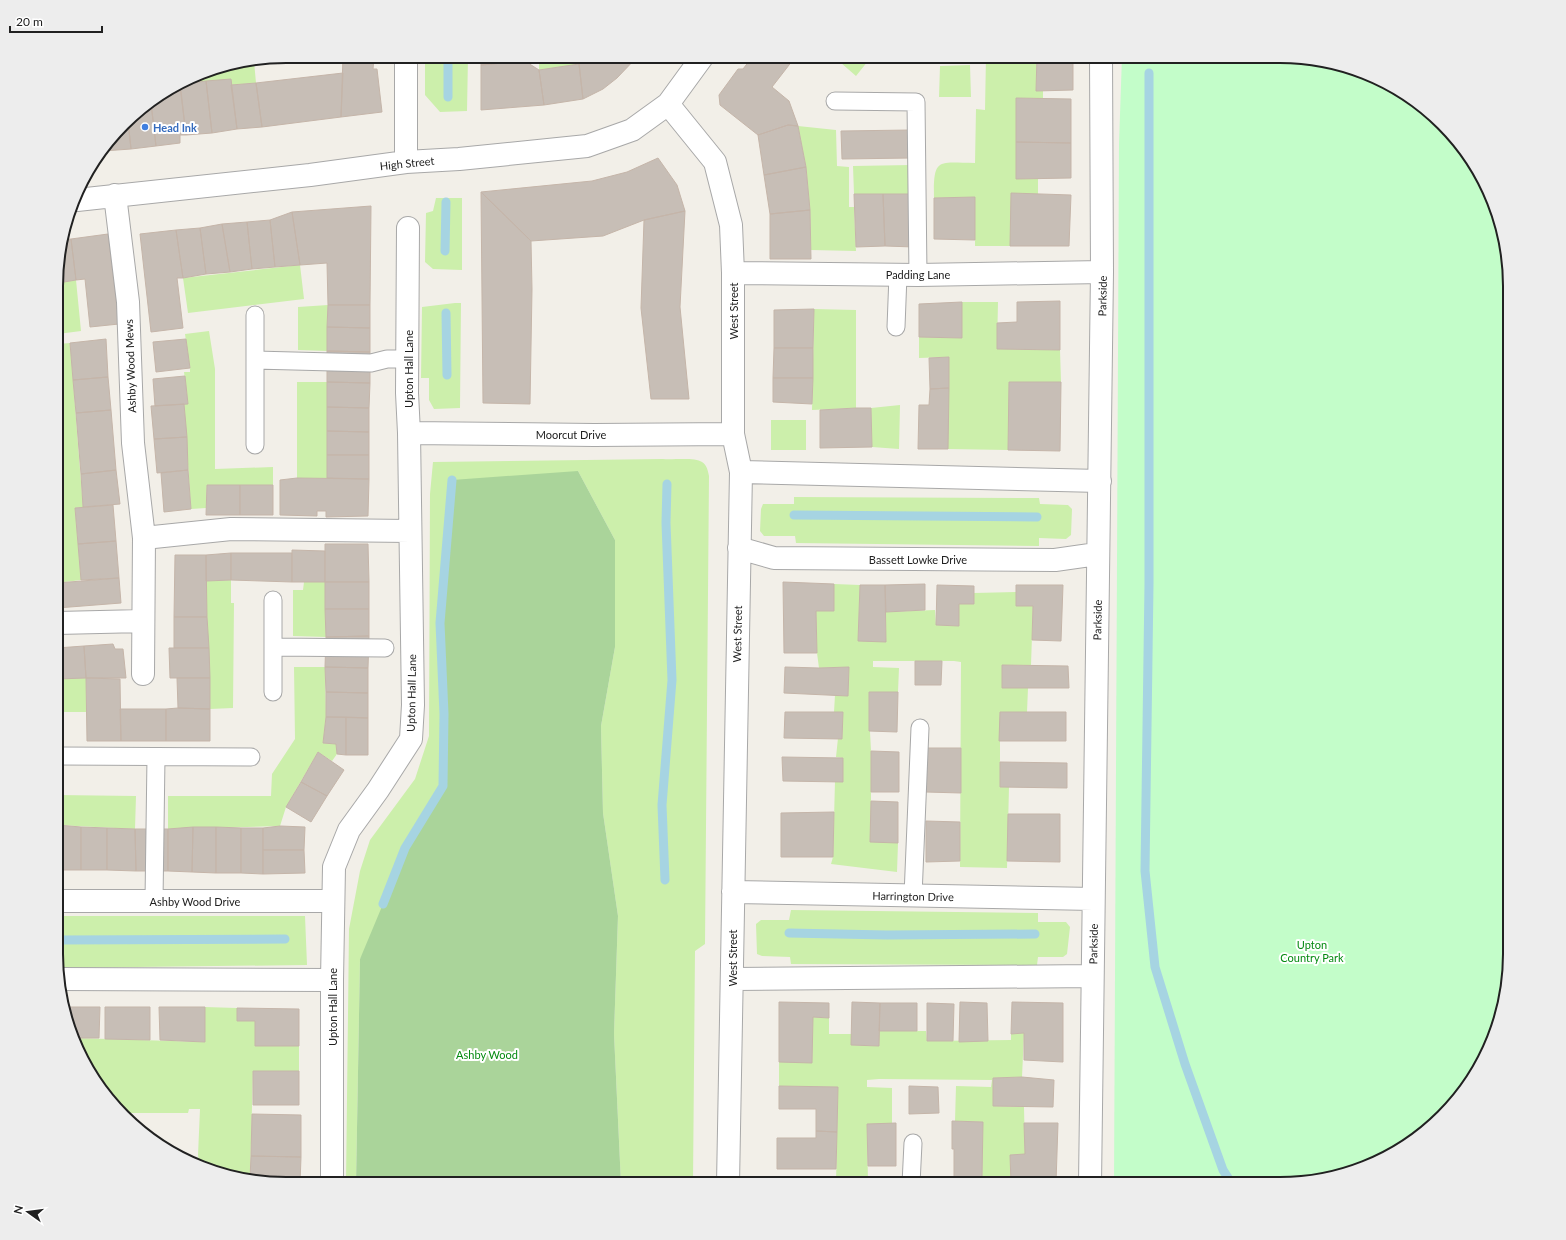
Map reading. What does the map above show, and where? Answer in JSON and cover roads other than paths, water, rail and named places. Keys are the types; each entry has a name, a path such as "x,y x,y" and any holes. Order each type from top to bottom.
{"street":[{"path":"406,63 406,162"},
{"name":"High Street","path":"81,200 302,176 406,162 458,159 587,146 632,130 668,104 698,63"},
{"name":"Parkside","path":"1090,1177 1097,554 1100,482 1102,272 1101,63"},
{"name":"West Street","path":"668,104 715,162 731,225 733,273 733,434 741,472 738,548 733,979 728,1177"},
{"name":"Ashby Wood Mews","path":"115,195 128,302 133,443 144,538 143,674"},
{"name":"Upton Hall Lane","path":"332,1177 332,980 334,867 349,830 378,790 411,739 413,705 407,359 408,228"},
{"name":"Padding Lane","path":"733,273 908,275 1102,272"},
{"name":"Moorcut Drive","path":"409,433 594,435 733,434"},
{"path":"741,472 1100,482"},
{"path":"144,538 231,529 410,531"},
{"name":"Bassett Lowke Drive","path":"738,548 774,558 1055,560 1097,554"},
{"path":"63,623 143,620"},
{"name":"Harrington Drive","path":"733,892 1093,899"},
{"name":"Ashby Wood Drive","path":"63,901 333,901"},
{"path":"733,979 1092,976"},
{"path":"64,978 332,980"}],"lane":[{"path":"835,101 916,102 908,275 896,327"},
{"path":"254,315 255,445"},
{"path":"255,360 371,364 387,359 407,359"},
{"path":"273,600 273,692"},
{"path":"273,647 385,648"},
{"path":"913,896 920,728"},
{"path":"63,756 251,757"},
{"path":"154,901 156,757"},
{"path":"911,1177 913,1143"}],"waterway":[{"path":"448,63 448,97"},
{"path":"1149,73 1149,584 1145,871 1155,967 1185,1064 1223,1170 1228,1177"},
{"path":"445,251 446,202"},
{"path":"446,313 447,375"},
{"path":"383,904 405,848 443,786 444,714 440,623 452,480"},
{"path":"665,880 662,805 672,680 666,523 667,484"},
{"path":"794,515 1037,517"},
{"path":"789,933 887,935 1035,934"},
{"path":"63,940 285,939"}],"place":[{"name":"Head Ink","path":"145,127"}],"park label":[{"name":"Upton Country Park","path":"1312,950"},
{"name":"Ashby Wood","path":"487,1054"}]}
